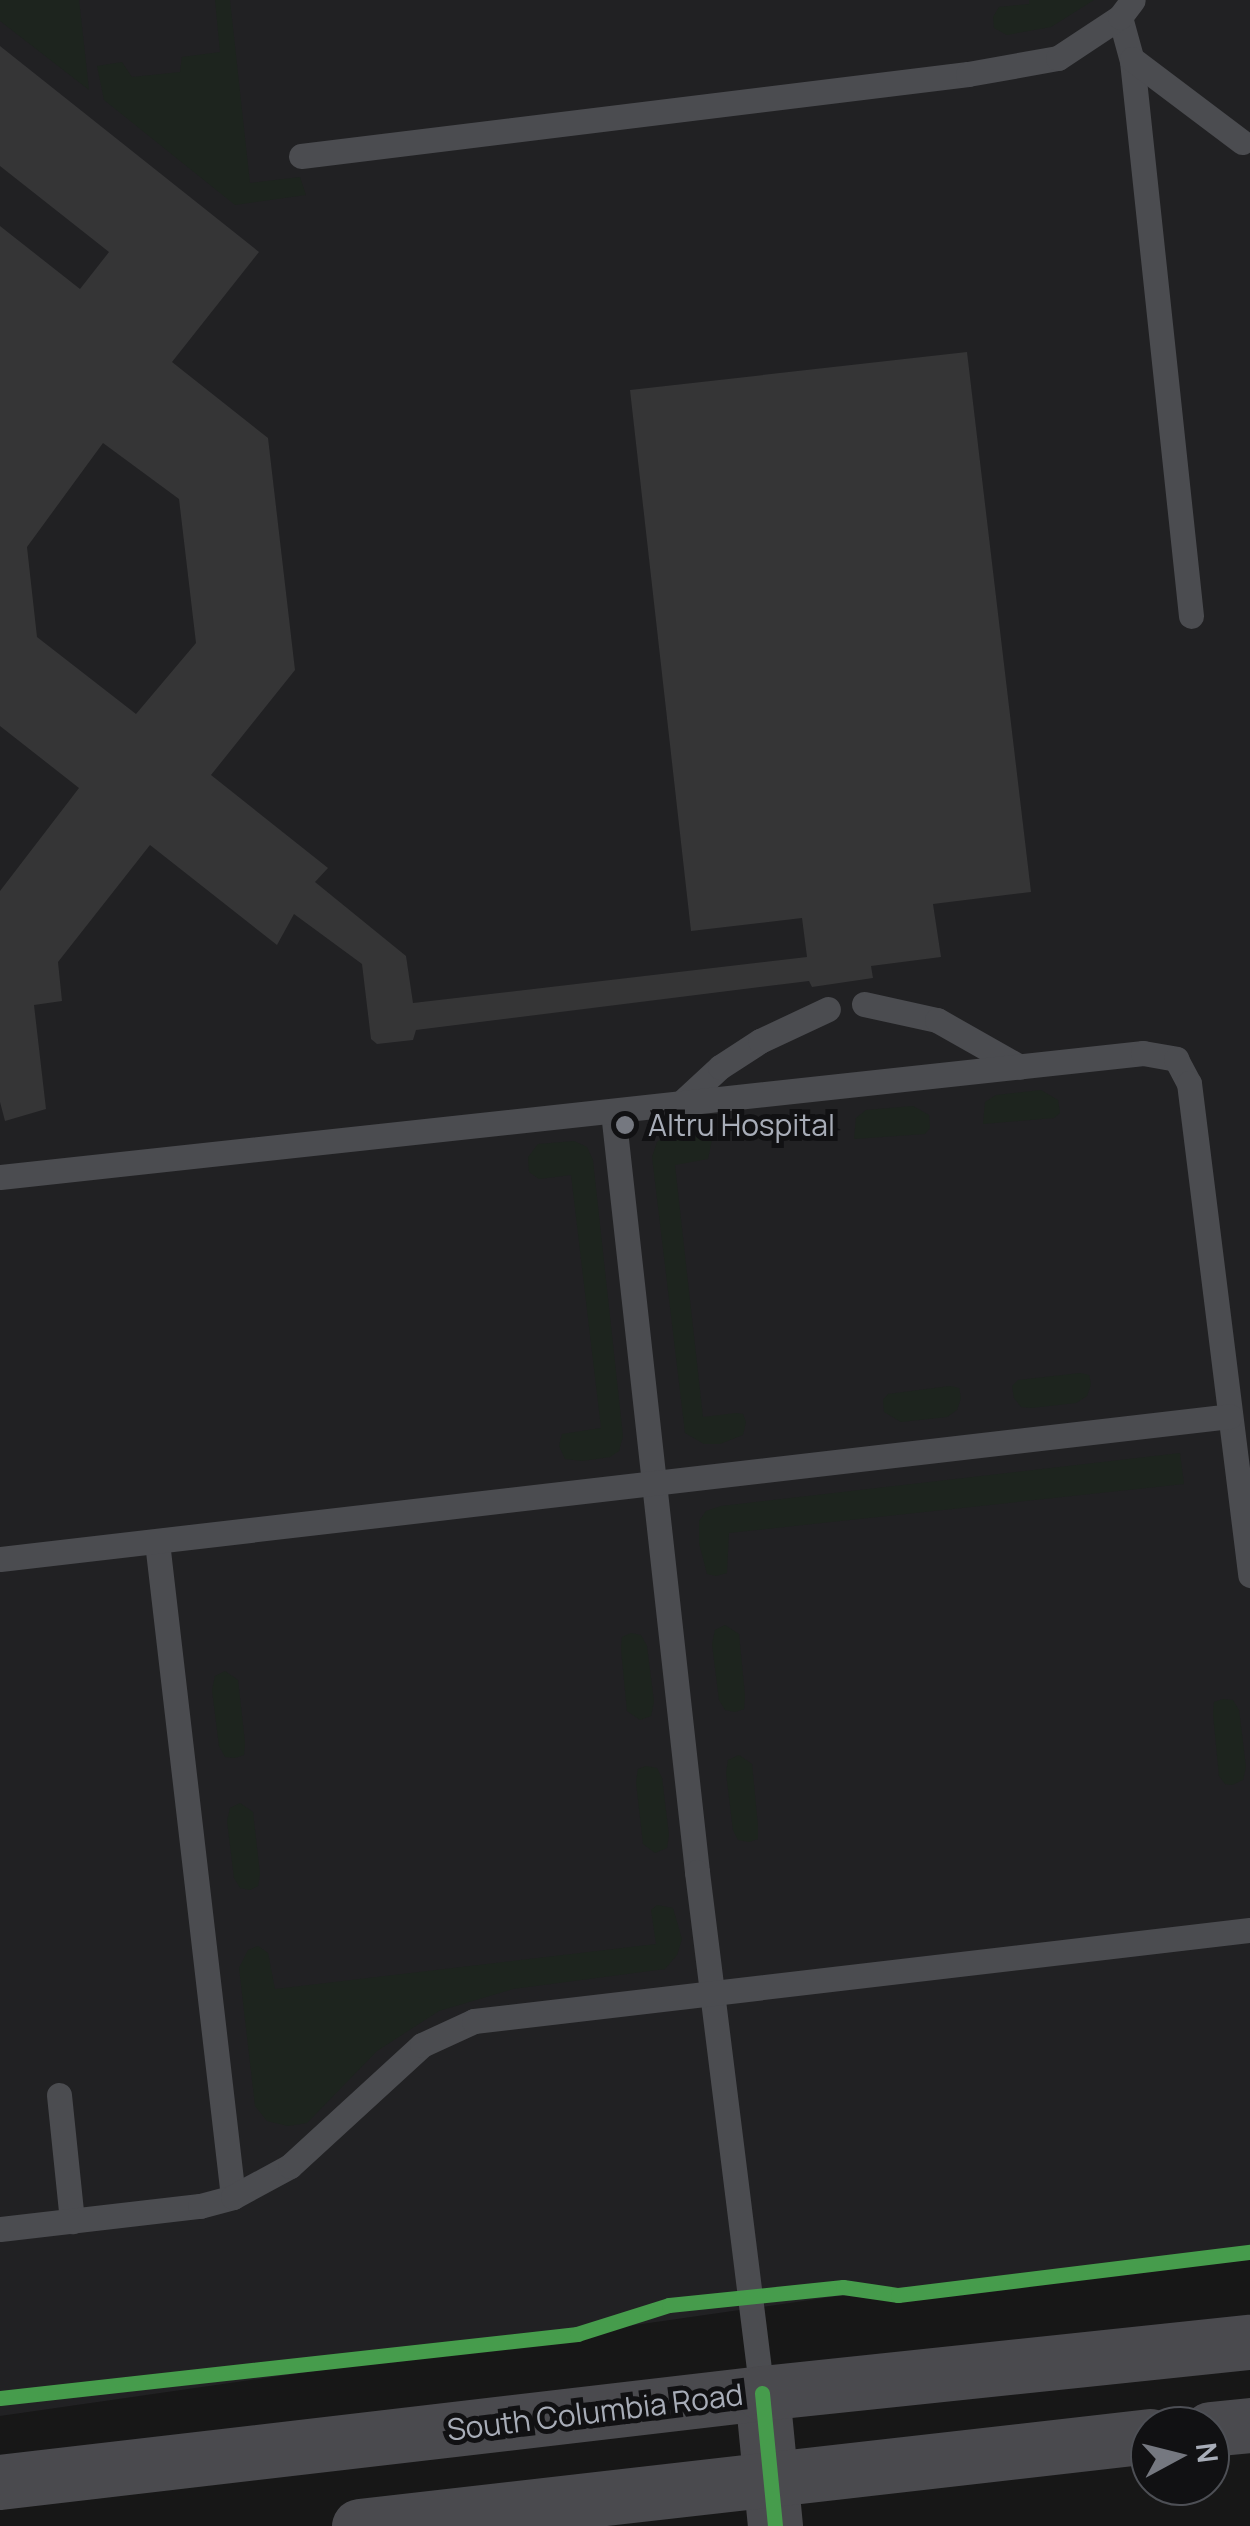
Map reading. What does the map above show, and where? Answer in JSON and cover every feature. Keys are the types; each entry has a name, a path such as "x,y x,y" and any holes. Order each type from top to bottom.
{"main road":[{"name":"South Columbia Road","path":"0,2482 762,2393 1250,2342"},
{"path":"762,2393 773,2502"},
{"path":"358,2526 773,2502 1130,2440"}],"lane":[{"path":"301,156 968,74 1058,58 1126,8 1192,616"},
{"path":"1132,58 1242,142"},
{"path":"864,1004 938,1020 1020,1067"},
{"path":"679,1105 720,1067 760,1041 828,1010"},
{"path":"0,1177 1143,1053 1176,1059 1189,1083 1250,1575"},
{"path":"613,1112 711,1991 762,2393"},
{"path":"0,1559 1230,1416"},
{"path":"157,1542 234,2197"},
{"path":"0,2229 200,2206 234,2197 290,2166 422,2046 474,2021 1250,1930"},
{"path":"59,2095 72,2221"}],"shaded area":[{"name":"Altru Hospital","path":"0,0 1250,0 1250,2249 831,2297 0,2416"},
{"path":"0,0 79,0 89,90 0,21"},
{"path":"215,0 230,0 250,183 300,177 306,195 235,205 104,100 97,66 122,62 132,77 180,72 182,57 220,52"},
{"path":"1029,0 1094,0 1051,27 1007,35 994,28 993,17 999,7 1029,4"},
{"path":"1041,1090 1058,1100 1060,1113 1054,1118 983,1124 985,1102 996,1095"},
{"path":"913,1106 929,1115 930,1128 925,1134 854,1139 856,1118 866,1110"},
{"path":"705,1132 712,1140 708,1159 675,1165 703,1417 736,1413 743,1414 746,1422 743,1435 720,1444 704,1444 685,1433 652,1157 657,1142 666,1135"},
{"path":"574,1141 587,1147 593,1160 623,1436 619,1451 610,1457 582,1461 565,1459 559,1446 562,1434 601,1428 571,1175 539,1179 529,1172 528,1157 538,1144"},
{"path":"1089,1375 1091,1384 1087,1396 1076,1403 1031,1408 1021,1407 1014,1398 1012,1386 1018,1380"},
{"path":"959,1388 961,1398 957,1410 947,1417 901,1422 884,1412 883,1400 888,1394"},
{"path":"1180,1453 1184,1484 729,1533 727,1573 716,1576 707,1574 699,1543 699,1521 706,1511 721,1506"},
{"path":"725,1625 739,1634 745,1696 744,1709 735,1712 725,1710 719,1700 712,1644 715,1630"},
{"path":"631,1633 641,1635 647,1646 654,1702 651,1716 640,1720 627,1711 621,1649 622,1637"},
{"path":"225,1671 238,1680 245,1743 244,1755 235,1758 225,1757 219,1746 212,1690 215,1676"},
{"path":"1233,1700 1239,1710 1246,1767 1243,1780 1232,1785 1225,1784 1219,1776 1213,1714 1214,1702"},
{"path":"739,1755 752,1764 758,1839 749,1842 738,1840 733,1830 726,1773 728,1760"},
{"path":"657,1768 662,1778 669,1835 667,1848 655,1853 643,1844 636,1782 638,1769"},
{"path":"240,1803 253,1812 260,1874 258,1886 250,1890 240,1888 234,1878 227,1821 230,1808"},
{"path":"657,1905 673,1908 682,1939 677,1955 665,1969 513,1989 439,2011 377,2051 307,2123 288,2126 267,2121 255,2106 239,1968 248,1950 258,1946 268,1953 275,1989 656,1944 651,1910"}],"building":[{"path":"0,46 259,252 172,362 268,438 295,670 211,775 328,868 315,882 406,956 413,1003 807,957 802,918 691,931 630,390 967,352 1031,892 933,904 941,957 871,966 873,978 812,987 809,981 416,1030 413,1040 377,1044 371,1039 362,964 294,914 277,945 150,845 58,962 62,1001 34,1005 46,1109 5,1121 0,1102 0,891 79,788 0,726 0,226 80,289 109,252 0,166","holes":["103,443 179,499 196,643 136,714 37,637 27,547"]}],"cycle path":[{"path":"0,2398 577,2334 669,2305 843,2287 898,2295 1250,2252"},
{"path":"762,2393 775,2526"}],"place":[{"name":"Altru Hospital","path":"625,1125"}]}
